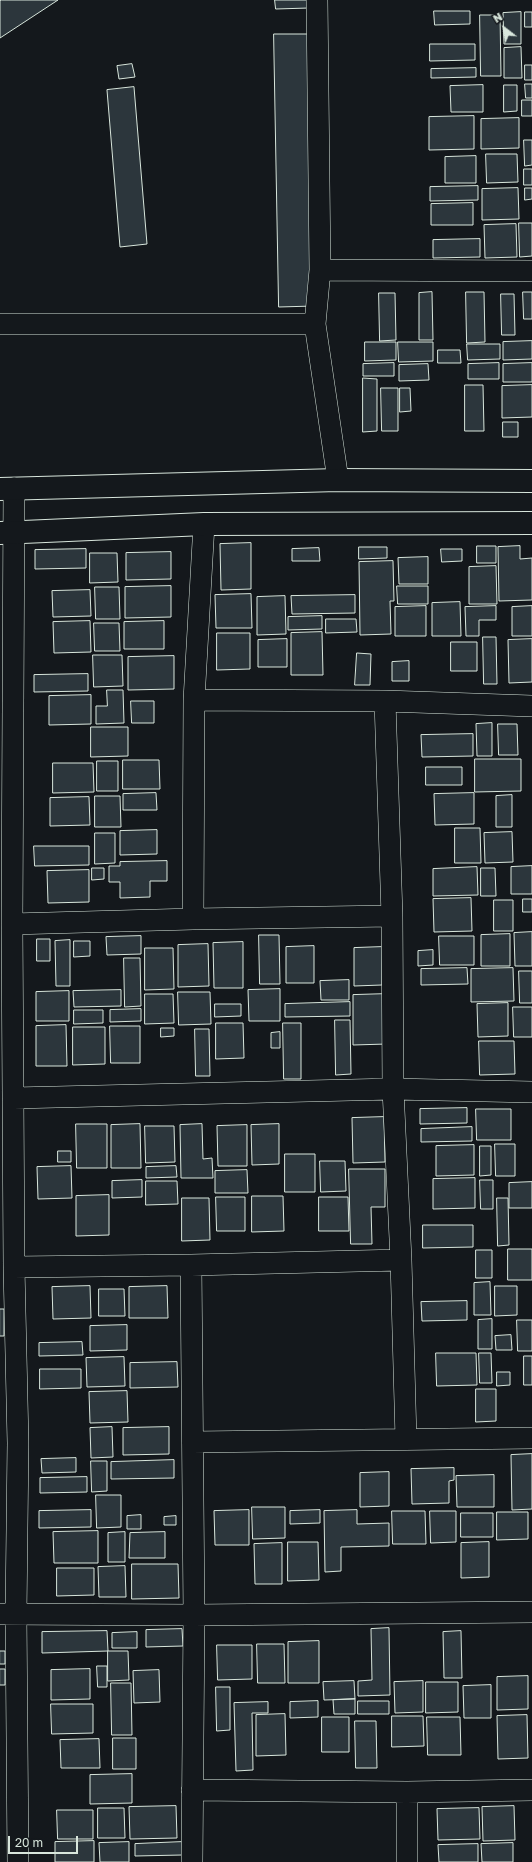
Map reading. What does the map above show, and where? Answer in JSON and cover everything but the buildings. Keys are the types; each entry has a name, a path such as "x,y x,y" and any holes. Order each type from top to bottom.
{"main road":[{"path":"7,489 338,480 532,481"},
{"path":"7,533 204,524 532,524"}],"street":[{"path":"317,0 320,270 315,324 338,480"},
{"path":"320,270 532,271"},
{"path":"0,324 315,324"},
{"path":"7,489 12,924 6,955 14,1098 14,1267 9,1443 8,1614 18,1862"},
{"path":"193,919 194,700 204,524"},
{"path":"194,700 385,701 532,706"},
{"path":"385,701 392,916 393,1089 401,1260 406,1439"},
{"path":"12,924 392,916"},
{"path":"14,1098 393,1089 532,1092"},
{"path":"14,1267 191,1265 401,1260"},
{"path":"191,1265 194,1615 192,1862"},
{"path":"193,1442 532,1438"},
{"path":"8,1614 194,1615 532,1612"},
{"path":"192,1790 407,1792 532,1790"},
{"path":"407,1792 407,1862"}]}
